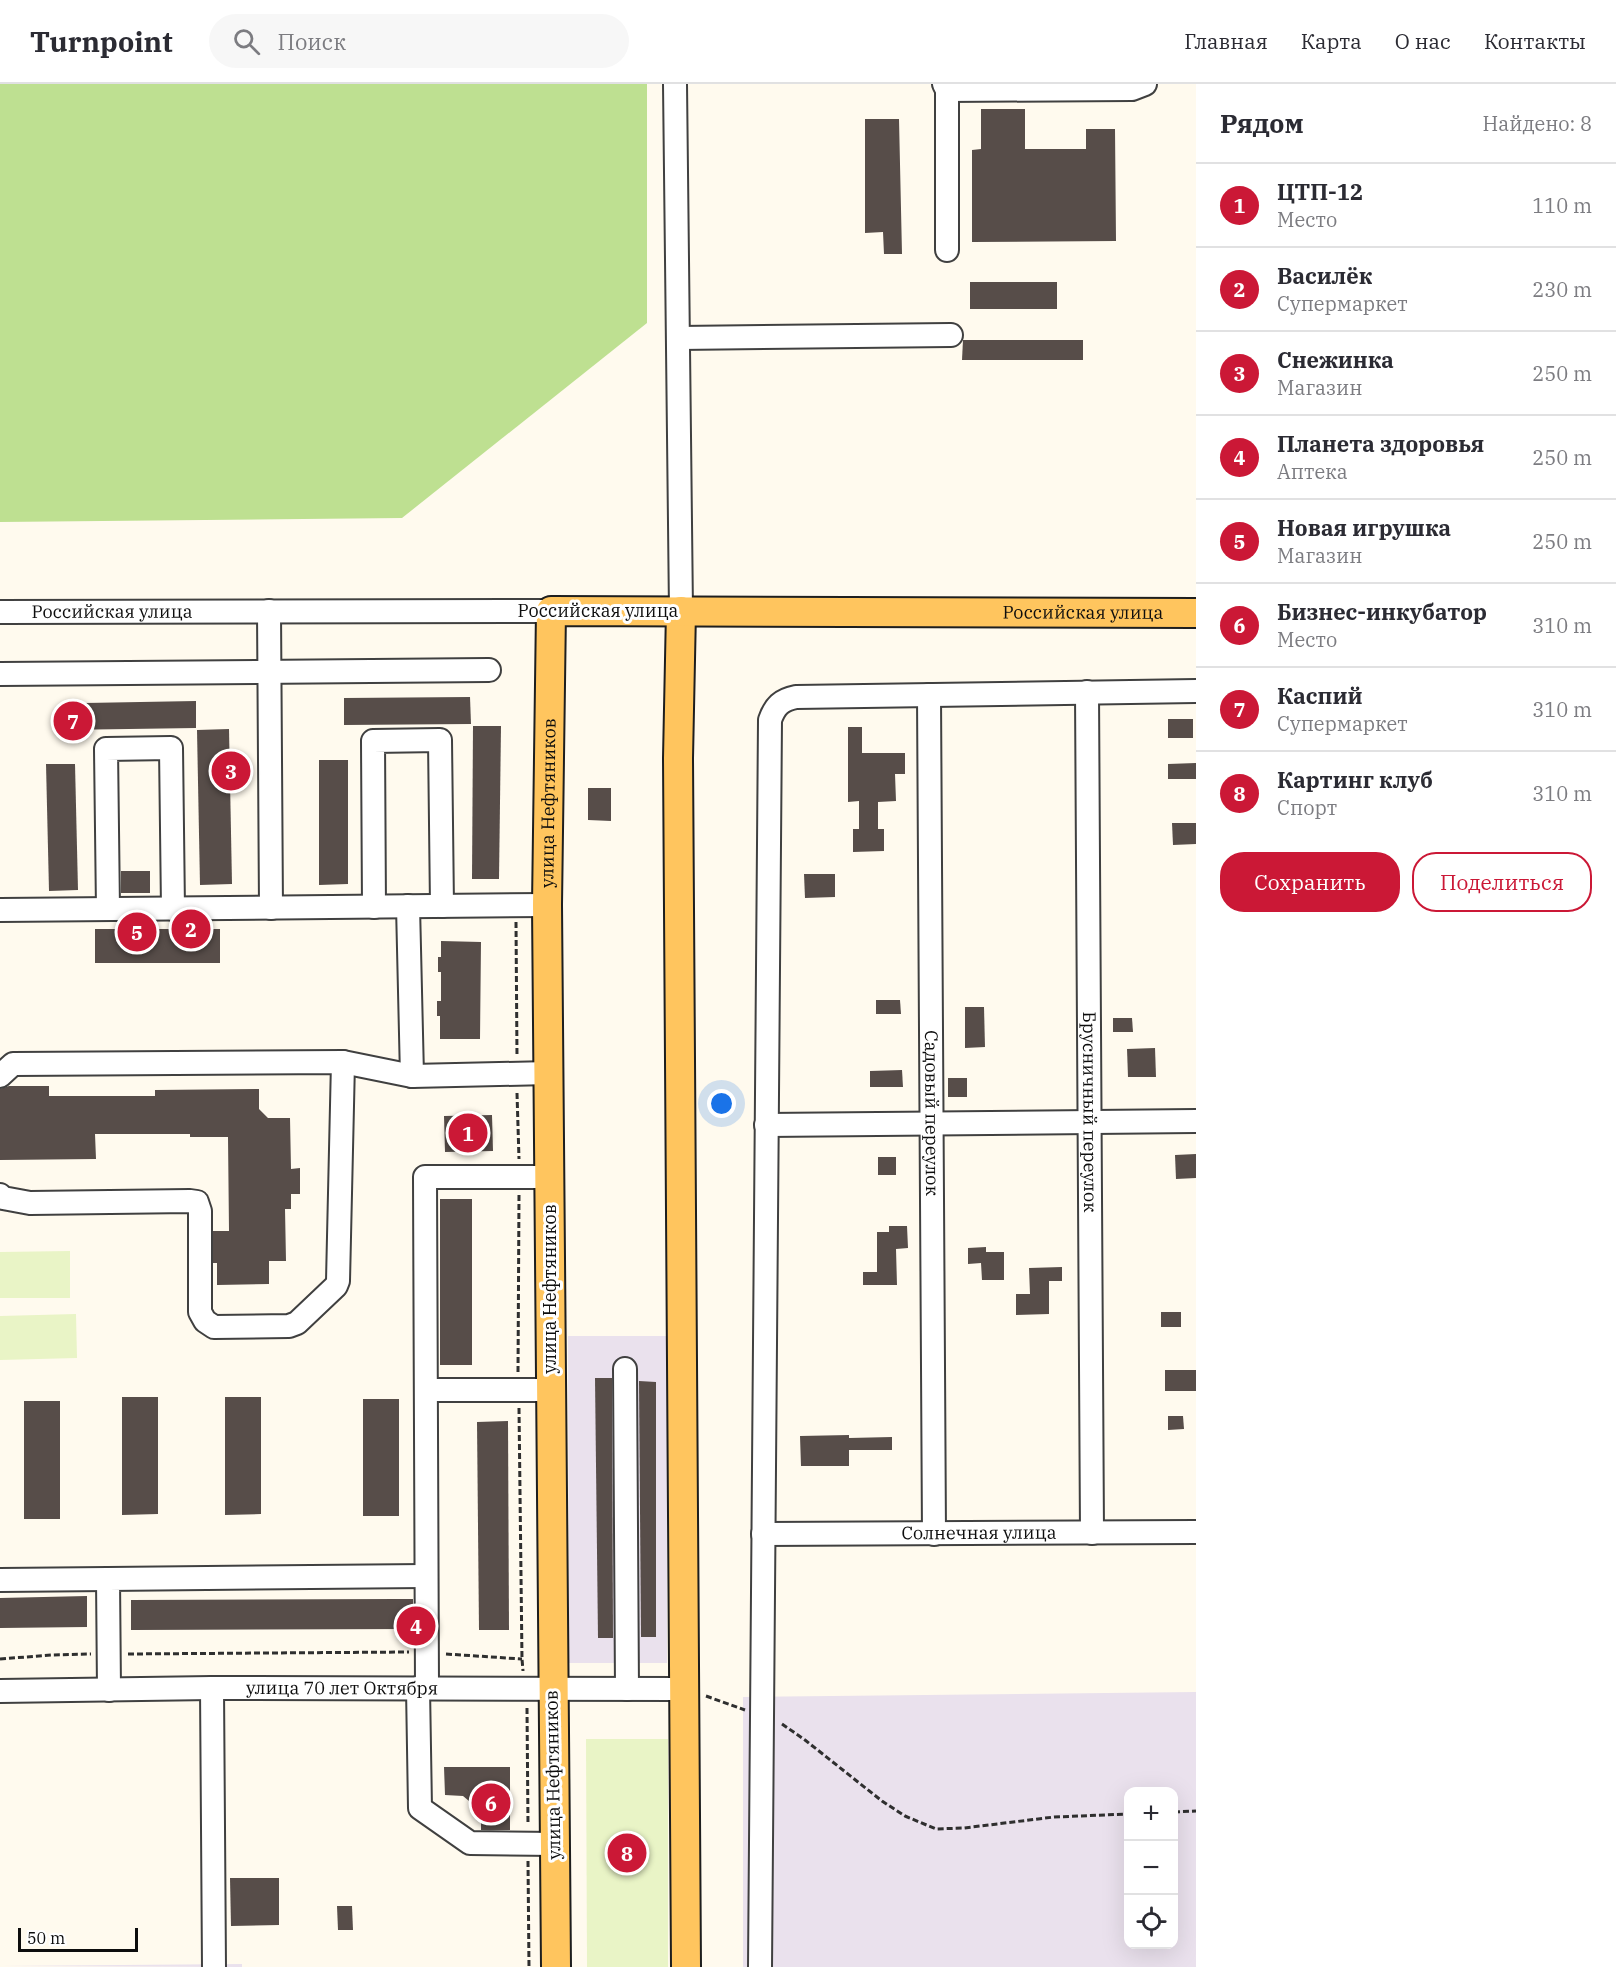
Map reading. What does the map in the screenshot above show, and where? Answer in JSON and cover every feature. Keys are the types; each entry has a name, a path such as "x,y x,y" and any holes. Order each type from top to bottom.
{"main road":[{"name":"Российская улица","path":"551,611 1196,613"},
{"name":"улица Нефтяников","path":"551,611 547,905 550,1390 539,1688 541,1844 556,1967"},
{"path":"681,611 678,758 686,1967"}],"street":[{"path":"675,84 681,611"},
{"path":"947,250 945,87 1132,88 1145,84"},
{"path":"679,338 951,335"},
{"path":"269,610 271,908"},
{"name":"Российская улица","path":"0,612 551,611"},
{"path":"0,674 489,670"},
{"path":"760,1967 769,730 774,708 784,699 796,697 1196,691"},
{"name":"Брусничный переулок","path":"1087,692 1092,1533"},
{"name":"Садовый переулок","path":"929,695 934,1534"},
{"path":"374,907 373,741 440,740 441,906"},
{"path":"108,909 106,749 171,748 173,909"},
{"path":"0,910 547,905"},
{"path":"408,906 412,1076"},
{"path":"0,1076 13,1064 343,1062 412,1076 549,1073"},
{"path":"0,1195 3,1198 30,1203 197,1202 200,1211 201,1312 205,1322 214,1326 289,1326 297,1323 336,1286 338,1281 343,1062"},
{"path":"766,1125 1196,1121"},
{"path":"541,1844 470,1843 420,1808 422,1688 427,1653 425,1177 549,1177"},
{"path":"625,1369 627,1689"},
{"path":"426,1390 550,1390"},
{"name":"Солнечная улица","path":"763,1534 1196,1532"},
{"path":"0,1580 426,1576"},
{"path":"108,1579 109,1690"},
{"path":"212,1688 214,1967"},
{"name":"улица 70 лет Октября","path":"0,1690 684,1689"}],"path":[{"path":"516,905 519,1177 518,1390 522,1659 539,1688 541,1844 529,1967"},
{"path":"0,1659 52,1654 386,1651 522,1659"},
{"path":"684,1689 745,1710"},
{"path":"777,1721 904,1816 936,1829 964,1828 1054,1817 1124,1814"},
{"path":"1178,1812 1196,1811"}],"shaded area":[{"path":"568,1336 667,1336 667,1663 569,1663"},
{"path":"1196,1692 1196,1967 743,1967 743,1697"},
{"path":"242,1964 242,1967 0,1966"}],"green space":[{"path":"0,84 647,84 647,323 402,518 0,522"},
{"path":"70,1251 70,1298 0,1298 0,1252"},
{"path":"76,1314 77,1358 0,1360 0,1316"},
{"path":"586,1739 668,1739 668,1967 587,1967"}],"building":[{"path":"981,109 1025,109 1025,149 1086,149 1086,129 1115,129 1116,241 972,242 972,150 981,149"},
{"path":"865,119 899,119 902,254 884,254 883,232 865,233"},
{"path":"970,282 1057,282 1057,309 970,309"},
{"path":"963,340 1083,340 1083,360 962,360"},
{"path":"470,697 471,724 344,725 344,698"},
{"path":"196,701 196,728 61,730 61,707 85,707 85,703"},
{"path":"1168,719 1193,719 1193,738 1168,738"},
{"path":"473,726 501,726 499,879 472,879"},
{"path":"848,727 862,727 862,753 905,753 905,774 895,774 896,801 878,802 878,829 884,829 884,851 853,852 853,829 859,829 859,801 848,802"},
{"path":"229,729 232,884 200,885 197,730"},
{"path":"319,760 348,760 348,884 319,885"},
{"path":"1196,763 1196,779 1168,779 1168,764"},
{"path":"46,764 75,764 78,890 49,891"},
{"path":"588,788 611,788 611,821 588,820"},
{"path":"1172,823 1196,823 1196,844 1173,845"},
{"path":"121,871 150,871 150,893 121,893"},
{"path":"804,874 835,874 835,897 805,898"},
{"path":"95,929 220,929 220,963 95,963"},
{"path":"441,941 481,942 480,1039 440,1039 440,1016 437,1016 437,1001 441,1001 441,972 438,972 438,957 441,957"},
{"path":"876,1000 900,1000 901,1014 876,1014"},
{"path":"965,1007 984,1007 985,1047 965,1048"},
{"path":"1113,1018 1132,1018 1133,1032 1113,1032"},
{"path":"1155,1048 1156,1077 1128,1077 1127,1049"},
{"path":"902,1070 903,1087 870,1087 870,1071"},
{"path":"948,1078 967,1078 967,1097 948,1097"},
{"path":"9,1086 49,1086 49,1096 155,1096 155,1090 259,1089 259,1109 268,1118 290,1118 291,1169 300,1168 300,1194 291,1194 291,1209 285,1209 286,1261 269,1261 269,1284 217,1285 217,1263 213,1263 213,1231 229,1231 228,1137 190,1137 190,1134 95,1134 96,1159 0,1160 0,1089"},
{"path":"492,1115 493,1151 445,1152 444,1116"},
{"path":"1196,1154 1196,1178 1176,1179 1175,1155"},
{"path":"878,1157 896,1157 896,1175 878,1175"},
{"path":"440,1199 472,1199 472,1365 440,1365"},
{"path":"889,1226 907,1226 908,1248 896,1249 897,1285 863,1285 863,1272 877,1272 877,1232 889,1232"},
{"path":"986,1247 986,1252 1004,1252 1004,1280 982,1280 981,1263 968,1264 968,1248"},
{"path":"1062,1267 1062,1281 1049,1281 1049,1314 1016,1315 1016,1294 1030,1294 1029,1268"},
{"path":"1161,1312 1181,1312 1181,1327 1161,1327"},
{"path":"1165,1370 1196,1370 1196,1391 1165,1391"},
{"path":"595,1378 612,1378 613,1638 598,1638"},
{"path":"639,1381 656,1382 656,1637 641,1637"},
{"path":"122,1397 158,1397 158,1514 122,1515"},
{"path":"225,1397 261,1397 261,1514 225,1515"},
{"path":"363,1399 399,1399 399,1516 363,1516"},
{"path":"24,1401 60,1401 60,1519 24,1519"},
{"path":"1168,1416 1183,1416 1184,1429 1168,1430"},
{"path":"508,1421 509,1630 479,1630 477,1422"},
{"path":"849,1435 849,1438 892,1437 892,1450 849,1450 849,1466 801,1466 800,1436"},
{"path":"87,1596 87,1627 0,1628 0,1598"},
{"path":"413,1599 413,1629 131,1630 131,1600"},
{"path":"444,1767 510,1767 510,1830 481,1830 481,1811 463,1796 445,1795"},
{"path":"230,1878 279,1878 279,1925 231,1926"},
{"path":"337,1906 352,1906 353,1930 338,1930"}],"place":[{"name":"Каспий","path":"73,721"},
{"name":"Снежинка","path":"231,771"},
{"name":"Василёк","path":"191,929"},
{"name":"Новая игрушка","path":"137,932"},
{"name":"ЦТП-12","path":"468,1133"},
{"name":"Планета здоровья","path":"416,1626"},
{"name":"Бизнес-инкубатор","path":"491,1803"},
{"name":"Картинг клуб","path":"627,1853"}]}
